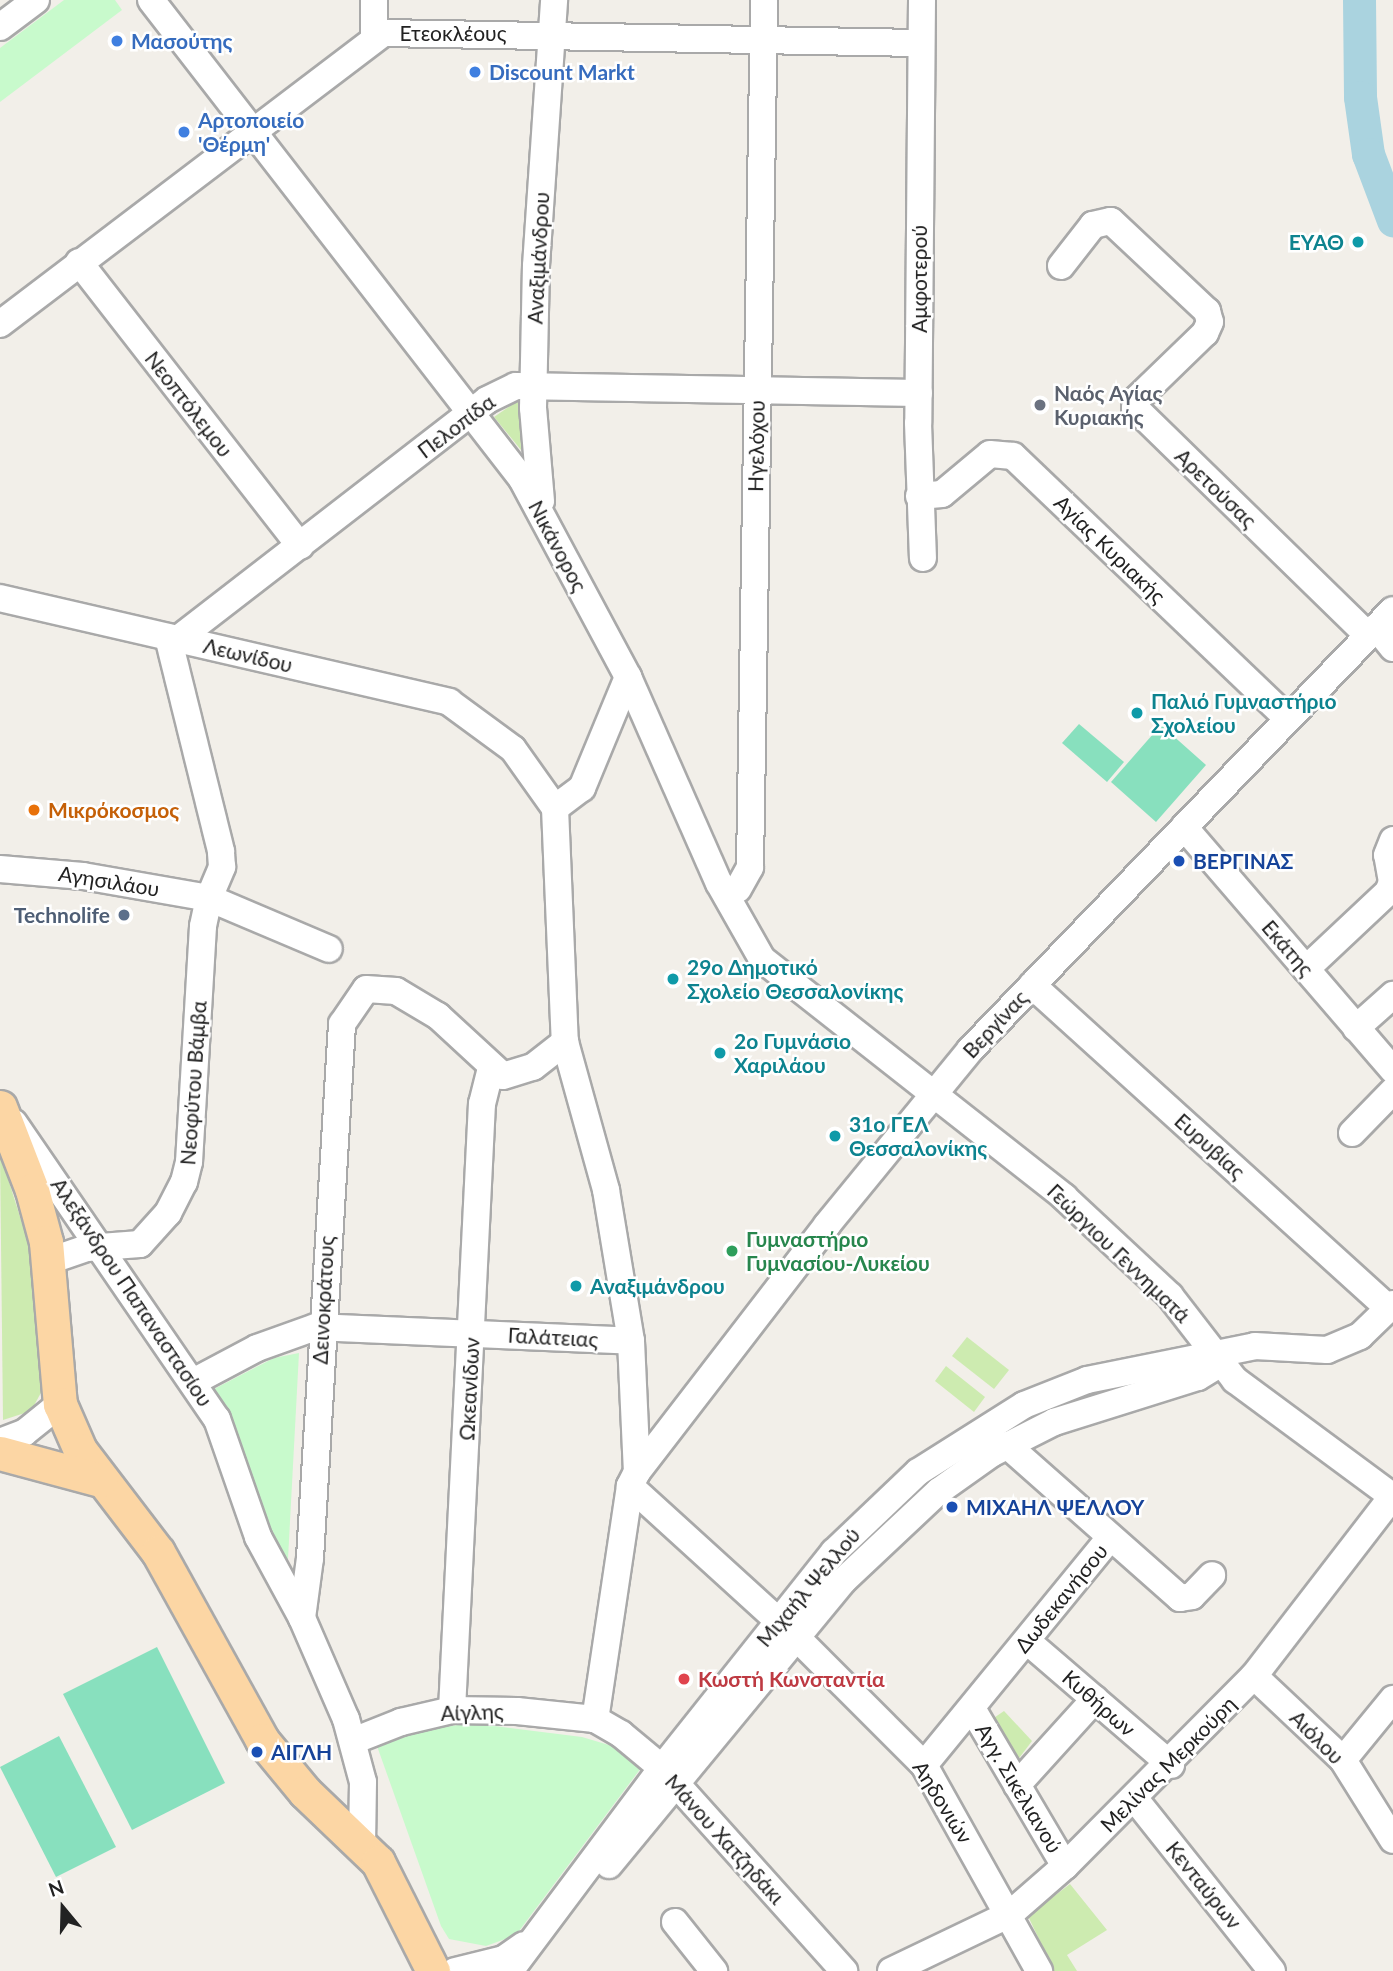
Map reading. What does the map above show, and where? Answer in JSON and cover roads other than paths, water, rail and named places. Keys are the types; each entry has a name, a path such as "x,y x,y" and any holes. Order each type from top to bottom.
{"main road":[{"name":"Αλεξάνδρου Παπαναστασίου","path":"0,1106 32,1190 49,1261 61,1404 80,1450 100,1480 158,1552 262,1740 304,1792 362,1843 395,1890 426,1964"},
{"path":"0,1453 100,1480"}],"street":[{"path":"1,24 36,0"},
{"name":"Νικάνορος","path":"151,0 523,479 628,677 719,883 758,953 781,978 934,1097"},
{"path":"374,0 374,37"},
{"name":"Αναξιμάνδρου","path":"543,517 533,383 536,266 554,0"},
{"name":"Ηγελόχου","path":"738,889 750,867 764,0"},
{"name":"Αμφοτερού","path":"922,0 919,43 919,496 923,558"},
{"name":"Ετεοκλέους","path":"0,324 374,37 553,33 919,43"},
{"name":"Αρετούσας","path":"1061,266 1093,225 1105,221 1118,225 1207,311 1210,322 1205,333 1137,400 1135,408 1379,624"},
{"name":"Νεοπτόλεμου","path":"79,262 300,546"},
{"name":"Πελοπίδα","path":"173,638 300,546 471,413 507,389 533,383 919,393"},
{"name":"Αγίας Κυριακής","path":"919,496 942,494 990,454 1013,456 1286,718"},
{"name":"Λεωνίδου","path":"0,597 427,695 459,706 489,728 521,759 555,808"},
{"path":"1379,624 1393,648"},
{"name":"Βεργίνας","path":"633,1479 827,1225 934,1097 1032,985 1379,624"},
{"name":"Νεοφύτου Βάμβα","path":"49,1261 87,1248 132,1247 149,1236 168,1213 186,1175 211,894 222,867 221,851 173,638"},
{"path":"595,1719 633,1479 631,1341 606,1190 565,1042 555,808 582,788 628,677"},
{"name":"Εκάτης","path":"1184,827 1393,1070"},
{"path":"1306,969 1383,898 1392,883 1387,859 1393,840"},
{"name":"Αγησιλάου","path":"0,869 83,876 211,894 329,949"},
{"name":"Ευρυβίας","path":"1032,985 1390,1306"},
{"name":"Δεινοκράτους","path":"302,1618 310,1558 337,1049 342,1024 366,989 387,989 410,998 444,1022 491,1069"},
{"path":"1356,1028 1393,995"},
{"path":"491,1069 502,1076 519,1074 547,1059 565,1042"},
{"name":"Ωκεανίδων","path":"453,1710 482,1104 491,1069"},
{"path":"1352,1133 1393,1091"},
{"name":"Γεώργιου Γεννηματά","path":"934,1097 1064,1197 1170,1296 1218,1354 1235,1380 1393,1497"},
{"name":"Αλεξάνδρου Παπαναστασίου","path":"0,1106 104,1249 173,1359 193,1382 217,1419 258,1537 302,1618 354,1741 365,1800 362,1843"},
{"name":"Μιχαήλ Ψελλού","path":"510,1971 787,1629 865,1518 918,1472 974,1434 1024,1405 1087,1380 1255,1346 1327,1350 1360,1336 1390,1306"},
{"name":"Γαλάτειας","path":"193,1382 285,1336 321,1327 631,1341"},
{"name":"Μιχαήλ Ψελλού","path":"787,1629 843,1581 915,1512 1007,1445 1067,1417 1198,1377 1216,1366 1218,1354"},
{"path":"0,1442 24,1433 61,1404"},
{"name":"Δωδεκανήσου","path":"925,1765 973,1710 1110,1538 1007,1445"},
{"name":"Αηδονιών","path":"633,1479 925,1765 1010,1914 1039,1971"},
{"name":"Μελίνας Μερκούρη","path":"891,1971 1010,1914 1065,1866 1171,1765 1254,1676 1393,1497"},
{"path":"1110,1538 1183,1600 1196,1593 1212,1575"},
{"name":"Κυθήρων","path":"1027,1641 1171,1765"},
{"name":"Αιόλου","path":"1254,1676 1343,1760 1393,1840"},
{"path":"1017,1785 1095,1699"},
{"path":"1343,1760 1393,1699"},
{"name":"Αίγλης","path":"354,1741 401,1722 453,1710 517,1710 595,1719"},
{"name":"Αγγ. Σικελιανού","path":"973,1710 1065,1866"},
{"name":"Μάνου Χατζηδάκι","path":"595,1719 621,1734 669,1777 844,1971"},
{"name":"Μιχαήλ Ψελλού","path":"527,1971 669,1777"},
{"name":"Κενταύρων","path":"1135,1799 1272,1971"},
{"path":"675,1922 714,1971"},
{"path":"426,1964 454,1971 504,1959 537,1936"}],"waterway":[{"path":"1359,0 1360,97 1368,154 1393,220"}],"place":[{"name":"Μασούτης","path":"117,41"},
{"name":"Discount Markt","path":"475,72"},
{"name":"Αρτοποιείο 'Θέρμη'","path":"184,132"},
{"name":"ΕΥΑΘ","path":"1358,242"},
{"name":"Ναός Αγίας Κυριακής","path":"1040,405"},
{"name":"Παλιό Γυμναστήριο Σχολείου","path":"1137,713"},
{"name":"Μικρόκοσμος","path":"34,810"},
{"name":"ΒΕΡΓΙΝΑΣ","path":"1179,861"},
{"name":"Technolife","path":"124,915"},
{"name":"29ο Δημοτικό Σχολείο Θεσσαλονίκης","path":"673,979"},
{"name":"2ο Γυμνάσιο Χαριλάου","path":"720,1053"},
{"name":"31ο ΓΕΛ Θεσσαλονίκης","path":"835,1136"},
{"name":"Γυμναστήριο Γυμνασίου-Λυκείου","path":"732,1251"},
{"name":"Αναξιμάνδρου","path":"576,1286"},
{"name":"ΜΙΧΑΗΛ ΨΕΛΛΟΥ","path":"952,1507"},
{"name":"Κωστή Κωνσταντία","path":"684,1679"},
{"name":"ΑΙΓΛΗ","path":"257,1752"}]}
